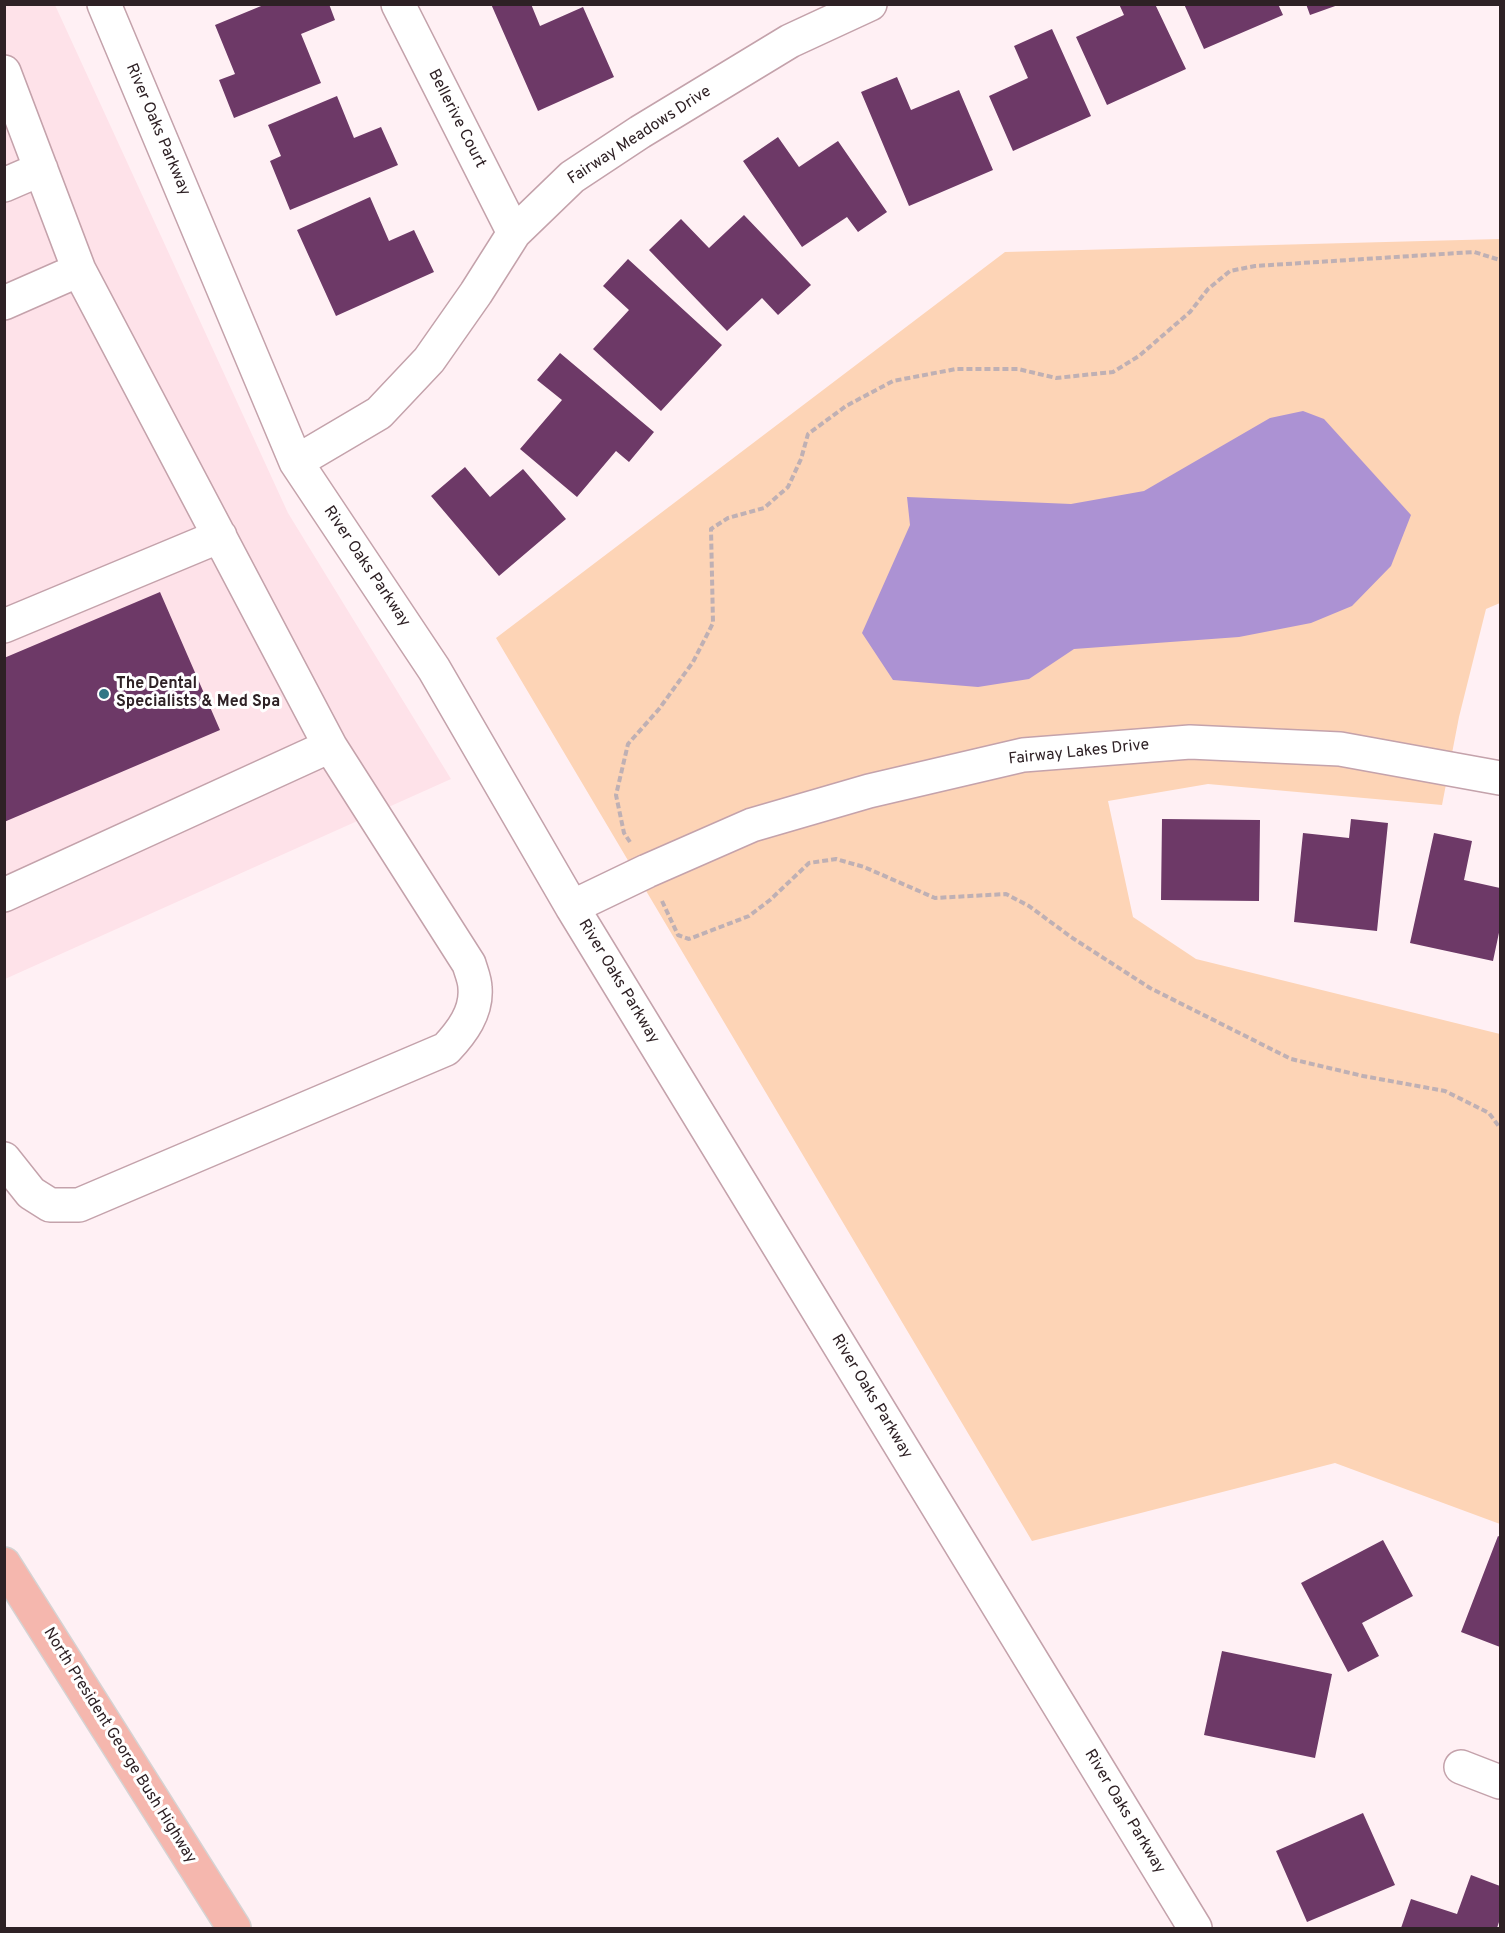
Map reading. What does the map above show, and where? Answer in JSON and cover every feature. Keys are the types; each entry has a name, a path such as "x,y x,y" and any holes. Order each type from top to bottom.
{"main road":[{"name":"North President George Bush Highway","path":"4,1564 234,1929"}],"street":[{"name":"River Oaks Parkway","path":"104,4 296,462 434,669 572,907 1195,1929"},
{"name":"Bellerive Court","path":"398,4 514,233"},
{"name":"Fairway Meadows Drive","path":"296,462 379,413 386,406 429,360 514,233 572,177 640,132 790,41 870,4"},
{"path":"4,72 78,270 330,746 469,964 476,987 473,1010 461,1033 446,1049 79,1205 50,1205 31,1193 4,1159"},
{"path":"4,185 41,169"},
{"path":"4,303 78,270"},
{"path":"4,626 220,536"},
{"name":"Fairway Lakes Drive","path":"572,907 752,825 869,791 1023,756 1190,742 1340,749 1500,778"},
{"path":"4,895 330,746"},
{"path":"1461,1767 1500,1782"}],"path":[{"path":"1500,260 1474,252 1255,266 1230,271 1208,289 1190,312 1139,356 1113,372 1056,378 1018,369 956,369 893,381 846,406 808,434 801,459 788,487 764,508 728,518 711,529 713,623 693,662 659,709 628,744 616,795 624,833 647,871 678,935 689,939 749,916 770,900 809,863 836,859 864,867 935,898 1006,894 1029,906 1071,937 1150,988 1291,1059 1363,1076 1445,1091 1489,1113 1500,1128"}],"shaded area":[{"path":"4,5 55,5 288,513 451,779 5,979"},
{"path":"1500,239 1500,603 1486,609 1459,717 1442,805 1208,784 1108,801 1133,917 1196,959 1500,1034 1500,1524 1335,1463 1032,1541 496,638 1005,252"},
{"path":"1303,411 1324,419 1411,515 1391,566 1352,606 1311,623 1239,637 1074,649 1029,679 978,687 893,680 862,633 910,525 907,497 1071,504 1144,491 1270,418"}],"building":[{"path":"266,4 329,4 335,20 301,34 321,83 234,118 219,80 235,74 215,25"},
{"path":"491,4 531,4 540,26 583,7 614,77 538,111"},
{"path":"1119,4 1155,4 1186,69 1107,105 1076,37 1124,15"},
{"path":"1184,4 1278,4 1283,15 1204,49"},
{"path":"1306,4 1338,4 1338,5 1310,15"},
{"path":"1052,29 1091,116 1013,151 989,96 1028,78 1014,46"},
{"path":"897,77 911,110 959,90 993,170 909,206 861,92"},
{"path":"337,96 354,138 381,127 398,165 290,210 270,161 281,156 268,125"},
{"path":"778,137 799,167 838,141 887,212 858,232 847,217 802,247 743,161"},
{"path":"370,197 389,241 414,230 434,272 336,316 297,230"},
{"path":"744,215 811,285 778,315 762,298 727,331 649,250 681,219 709,248"},
{"path":"628,259 722,345 661,411 593,349 629,310 603,286"},
{"path":"560,353 654,432 629,462 616,451 577,497 520,449 562,400 537,380"},
{"path":"465,467 490,497 523,469 566,519 499,576 431,496"},
{"name":"The Dental Specialists & Med Spa","path":"160,592 220,730 4,822 4,658"},
{"path":"1162,819 1260,820 1259,901 1161,900"},
{"path":"1351,819 1388,823 1377,931 1294,922 1303,833 1349,838"},
{"path":"1434,833 1472,841 1464,880 1500,888 1500,928 1493,961 1410,943"},
{"path":"1498,1536 1500,1537 1500,1647 1461,1632"},
{"path":"1383,1540 1413,1596 1362,1623 1379,1656 1348,1672 1301,1583"},
{"path":"1222,1651 1332,1674 1315,1758 1204,1735"},
{"path":"1363,1813 1395,1885 1307,1922 1276,1851"},
{"path":"1471,1875 1500,1886 1500,1919 1497,1928 1401,1928 1411,1899 1457,1914"}],"place":[{"name":"The Dental Specialists & Med Spa","path":"104,694"}]}
